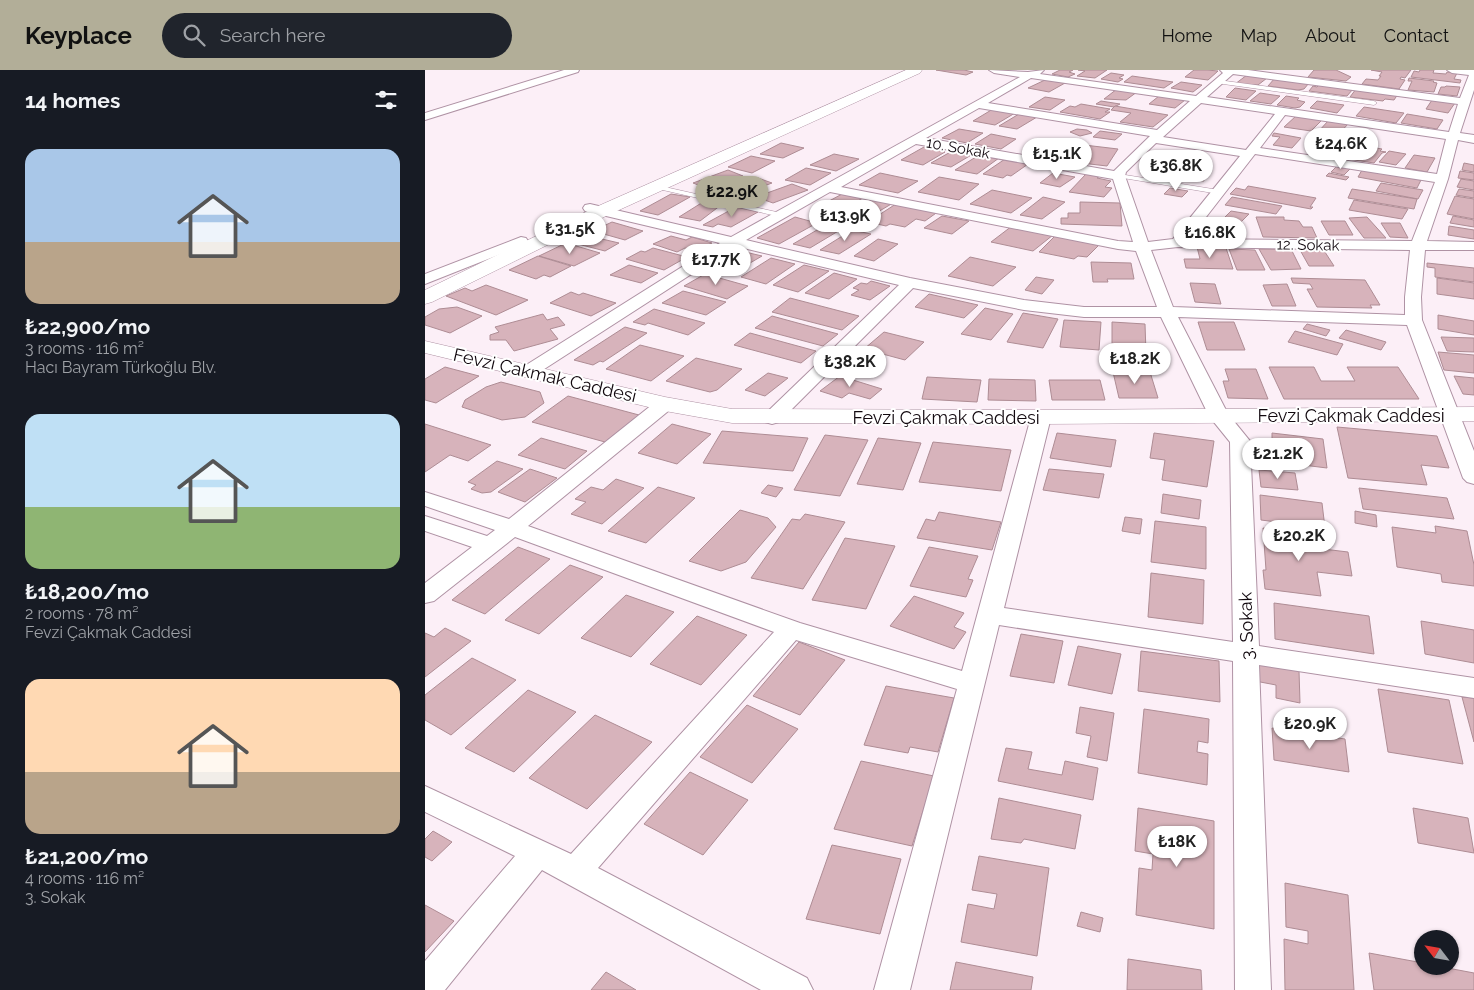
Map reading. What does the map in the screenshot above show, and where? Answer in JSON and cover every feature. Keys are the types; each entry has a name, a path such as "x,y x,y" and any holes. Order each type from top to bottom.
{"street":[{"path":"425,117 573,70"},
{"path":"425,298 596,210 901,70"},
{"path":"425,279 656,187 916,70"},
{"path":"993,70 1035,72 1199,100 1474,139"},
{"path":"1452,70 1474,73 1453,136 1442,179 1418,246 1413,297 1414,320 1463,414 1474,478"},
{"path":"529,371 733,242 1035,72"},
{"path":"1119,176 1156,137 1199,100 1226,73 1465,102"},
{"path":"979,105 1156,137 1442,179"},
{"path":"1178,243 1282,112"},
{"name":"10. Sokak","path":"916,140 1119,176"},
{"name":"3. Sokak","path":"1119,176 1142,247 1167,312 1219,416 1240,441 1247,653 1253,990"},
{"name":"12. Sokak","path":"828,188 1118,245 1142,247 1178,243 1474,246"},
{"path":"596,210 909,283 1024,305 1084,312 1167,312 1414,320"},
{"path":"425,288 521,241"},
{"path":"771,418 909,283"},
{"name":"Fevzi Çakmak Caddesi","path":"425,347 665,404 732,416 771,418 1463,414"},
{"path":"425,594 512,528 665,404"},
{"path":"892,990 1041,417"},
{"path":"425,499 512,528 791,629 972,684"},
{"path":"425,523 489,545"},
{"path":"990,615 1474,688"},
{"path":"574,873 791,629"},
{"path":"425,798 537,852 795,990"},
{"path":"425,987 537,852"}],"lane":[{"path":"1226,73 1374,103"},
{"path":"1119,176 1219,192"},
{"path":"656,187 781,215"}],"building":[{"path":"936,70 964,70 973,72 966,75"},
{"path":"1060,70 1073,70 1069,72 1075,74 1068,77 1052,74"},
{"path":"1078,70 1107,70 1095,78 1077,76 1085,71"},
{"path":"1194,70 1218,71 1208,80 1185,77"},
{"path":"1314,70 1336,70 1351,77 1346,81 1308,77"},
{"path":"1371,70 1411,70 1405,78 1401,77 1400,79 1405,80 1399,89 1362,84 1366,79 1378,80 1381,76 1379,76 1382,72"},
{"path":"1420,70 1434,70 1433,73 1457,73 1454,79 1461,80 1460,83 1411,77 1414,71 1419,72"},
{"path":"1111,73 1124,75 1119,78 1123,79 1118,82 1101,79"},
{"path":"1247,75 1267,78 1258,85 1235,84"},
{"path":"1132,76 1173,82 1164,88 1124,82"},
{"path":"1275,78 1309,83 1304,89 1298,90 1268,86"},
{"path":"1409,78 1434,81 1437,83 1434,92 1408,90 1412,81 1408,81"},
{"path":"1045,80 1065,83 1049,92 1028,88"},
{"path":"1181,82 1202,85 1193,92 1171,88"},
{"path":"1320,84 1353,89 1347,96 1309,91 1313,86 1317,87"},
{"path":"1441,87 1460,87 1457,96 1438,94"},
{"path":"1235,88 1256,91 1246,100 1226,97"},
{"path":"1117,89 1137,92 1126,100 1104,99"},
{"path":"1356,89 1398,94 1394,100 1385,99 1383,101 1350,97"},
{"path":"1260,93 1280,96 1271,104 1250,101"},
{"path":"1159,96 1185,100 1175,108 1149,104"},
{"path":"1286,96 1299,98 1297,100 1305,102 1300,107 1295,108 1277,105"},
{"path":"1045,97 1065,100 1050,110 1029,107"},
{"path":"1432,100 1455,103 1448,113 1426,109"},
{"path":"1101,101 1120,104 1114,107 1096,104"},
{"path":"1317,101 1344,105 1337,113 1310,108"},
{"path":"1081,104 1110,109 1105,112 1110,112 1100,119 1060,112 1070,106 1075,107"},
{"path":"1115,106 1168,115 1153,127 1120,122 1131,113 1111,110"},
{"path":"1364,107 1404,113 1396,123 1356,116"},
{"path":"993,109 1015,113 995,125 973,121"},
{"path":"1019,114 1037,117 1017,129 999,126"},
{"path":"1407,114 1443,120 1437,129 1401,123"},
{"path":"1296,116 1322,120 1311,131 1284,127"},
{"path":"1328,121 1348,124 1338,135 1318,132"},
{"path":"959,129 983,133 967,143 942,138"},
{"path":"1077,129 1087,130 1092,133 1080,136 1070,132"},
{"path":"1100,131 1122,134 1115,140 1093,137"},
{"path":"1274,133 1301,138 1292,148 1273,145 1280,137 1272,136"},
{"path":"991,134 1016,139 1001,149 975,144"},
{"path":"1059,142 1118,149 1107,166 1047,159"},
{"path":"781,143 804,148 783,158 760,154"},
{"path":"1359,145 1382,149 1380,151 1386,152 1382,153 1374,163 1348,159"},
{"path":"924,147 945,152 923,165 901,160"},
{"path":"954,150 973,154 951,167 931,163"},
{"path":"1389,151 1406,154 1396,165 1379,162"},
{"path":"834,154 859,159 836,171 810,165"},
{"path":"979,155 999,158 977,174 955,170"},
{"path":"1185,155 1196,169 1158,163 1165,157 1176,159 1176,156"},
{"path":"1414,155 1435,158 1427,172 1405,168"},
{"path":"751,156 775,161 752,173 728,167"},
{"path":"1008,157 1031,162 1011,176 1007,175 1003,178 983,174"},
{"path":"1464,163 1474,165 1474,172 1462,170"},
{"path":"1337,166 1350,169 1344,175 1331,172"},
{"path":"806,168 831,173 810,185 785,180"},
{"path":"728,170 743,176 709,189 693,183"},
{"path":"1362,170 1421,180 1417,188 1358,177"},
{"path":"1191,171 1200,171 1204,181 1194,180"},
{"path":"1460,171 1474,173 1474,180 1458,178"},
{"path":"880,173 918,181 898,193 859,185"},
{"path":"1053,173 1075,177 1060,187 1040,183"},
{"path":"1329,173 1349,177 1346,180 1326,176"},
{"path":"1086,174 1100,176 1097,178 1111,181 1105,187 1112,188 1104,197 1069,192"},
{"path":"939,177 979,184 959,200 918,192"},
{"path":"758,178 772,183 740,195 726,190"},
{"path":"1461,179 1474,181 1474,190 1457,187"},
{"path":"1381,183 1423,190 1418,199 1376,191"},
{"path":"792,184 808,190 773,203 756,197"},
{"path":"1248,186 1316,198 1310,207 1313,207 1311,209 1230,194 1236,188 1245,190"},
{"path":"1170,188 1188,191 1182,197 1164,194"},
{"path":"1352,189 1417,199 1414,209 1348,198"},
{"path":"1459,189 1474,191 1474,198 1456,195"},
{"path":"992,190 1032,198 1011,213 970,204"},
{"path":"844,193 863,198 836,213 816,208"},
{"path":"671,194 690,197 658,215 640,211"},
{"path":"1455,196 1474,199 1474,219 1447,214"},
{"path":"1043,197 1065,202 1042,219 1020,215"},
{"path":"1232,197 1282,206 1276,214 1225,205"},
{"path":"870,199 893,203 866,219 844,214"},
{"path":"1354,200 1408,209 1402,219 1349,210"},
{"path":"703,202 721,205 700,221 679,217"},
{"path":"899,202 939,211 925,221 916,219 905,227 890,224 886,226 868,222"},
{"path":"1080,202 1120,203 1122,226 1061,224 1061,218 1068,218 1068,213 1080,213"},
{"path":"736,207 758,212 731,227 718,224 713,227 703,225"},
{"path":"1231,211 1249,214 1231,232 1213,229"},
{"path":"942,216 969,221 952,234 924,228"},
{"path":"1453,216 1474,220 1474,227 1450,223"},
{"path":"795,217 817,223 779,244 757,238"},
{"path":"1256,217 1284,217 1284,220 1299,221 1303,227 1312,227 1317,238 1263,237"},
{"path":"1367,217 1386,238 1364,238 1349,218"},
{"path":"1321,221 1345,221 1353,235 1329,235"},
{"path":"612,222 643,231 625,240 593,231"},
{"path":"829,223 845,227 810,248 793,244"},
{"path":"1381,223 1400,223 1408,238 1390,237"},
{"path":"1012,226 1053,235 1033,251 991,242"},
{"path":"1449,226 1474,230 1474,239 1448,235"},
{"path":"852,230 871,234 839,254 820,250"},
{"path":"585,235 619,243 605,251 570,242"},
{"path":"1056,235 1100,244 1087,257 1078,256 1074,259 1039,252"},
{"path":"671,236 686,240 692,237 712,243 695,251 685,248 677,252 653,244"},
{"path":"878,239 898,244 874,261 854,256"},
{"path":"566,243 600,253 574,266 539,256"},
{"path":"1197,247 1226,248 1233,269 1186,268 1184,259 1200,259"},
{"path":"653,248 687,257 664,270 626,259 641,251 645,252"},
{"path":"1229,249 1255,250 1265,270 1237,270"},
{"path":"1259,249 1291,249 1301,269 1271,270"},
{"path":"1323,249 1334,266 1309,266 1300,250"},
{"path":"741,251 762,256 733,273 708,269"},
{"path":"538,256 571,266 550,277 544,275 536,279 509,270"},
{"path":"970,257 1016,267 993,286 948,276"},
{"path":"771,258 795,264 766,284 741,277"},
{"path":"1091,262 1131,263 1134,279 1107,279 1108,282 1093,282"},
{"path":"1427,263 1474,268 1474,282 1435,277 1435,268 1427,267"},
{"path":"629,265 658,273 641,283 610,275"},
{"path":"804,265 829,271 798,292 773,285"},
{"path":"834,273 857,279 829,299 805,293"},
{"path":"705,274 748,286 727,299 684,286"},
{"path":"1036,277 1054,280 1042,294 1025,290"},
{"path":"1291,278 1365,280 1380,305 1370,305 1372,308 1317,307 1307,289 1313,289 1310,284 1293,283"},
{"path":"1437,278 1474,283 1474,299 1437,294"},
{"path":"871,281 890,286 870,300 851,295 859,290 853,288 861,283 867,284"},
{"path":"1190,283 1215,284 1221,304 1195,302"},
{"path":"1287,284 1296,306 1272,306 1263,285"},
{"path":"486,285 528,300 496,315 446,296 465,288 472,291"},
{"path":"683,291 726,302 706,315 662,303"},
{"path":"571,292 579,295 583,293 616,303 591,316 550,303"},
{"path":"929,294 978,305 964,318 915,307"},
{"path":"790,298 859,316 842,330 772,312"},
{"path":"457,307 482,316 450,333 425,325 425,317 439,309"},
{"path":"985,308 1013,314 991,340 961,334"},
{"path":"654,309 705,323 688,335 648,323 645,325 633,322"},
{"path":"1023,313 1058,319 1043,348 1007,342"},
{"path":"543,314 547,320 558,317 565,325 550,329 558,339 514,351 506,340 490,340 490,335 499,332 495,327"},
{"path":"1438,315 1474,321 1474,335 1438,329"},
{"path":"772,316 838,334 823,346 755,328"},
{"path":"1064,320 1101,322 1099,350 1060,347"},
{"path":"1112,322 1145,324 1146,353 1112,351"},
{"path":"1198,322 1234,322 1245,350 1207,350"},
{"path":"1307,324 1330,330 1326,336 1303,329"},
{"path":"625,327 647,333 603,362 600,361 593,365 574,360"},
{"path":"1346,330 1386,342 1381,350 1339,338"},
{"path":"1295,331 1343,344 1337,355 1288,342"},
{"path":"884,332 924,342 905,360 864,349"},
{"path":"750,333 816,351 801,363 734,345"},
{"path":"1441,337 1474,338 1474,352 1447,351"},
{"path":"640,345 684,356 651,381 606,369"},
{"path":"1438,352 1474,355 1474,373 1444,370"},
{"path":"696,358 742,369 717,390 710,392 666,381"},
{"path":"445,367 479,376 436,403 425,400 425,379"},
{"path":"1269,367 1314,367 1321,381 1355,381 1347,367 1398,367 1419,399 1284,399"},
{"path":"1225,369 1256,369 1268,399 1228,398 1223,381 1229,381"},
{"path":"1113,372 1150,372 1158,398 1119,398"},
{"path":"768,373 788,378 765,396 745,390"},
{"path":"840,376 882,389 870,399 849,393 842,398 820,391"},
{"path":"1454,376 1474,378 1474,395 1463,394"},
{"path":"927,377 981,380 977,402 922,399"},
{"path":"989,379 1035,380 1036,401 988,400"},
{"path":"1049,380 1100,380 1105,400 1052,400"},
{"path":"501,382 540,392 544,403 525,417 502,420 462,407 465,400 486,387"},
{"path":"568,396 639,415 605,442 532,422"},
{"path":"425,424 491,445 468,461 450,455 425,472"},
{"path":"672,424 711,434 677,464 638,453"},
{"path":"1337,427 1437,436 1449,468 1421,465 1427,485 1348,478"},
{"path":"722,431 808,438 793,471 703,463"},
{"path":"1057,433 1116,440 1111,467 1050,458"},
{"path":"1154,433 1214,441 1207,487 1162,480 1165,460 1150,458"},
{"path":"1272,433 1323,439 1327,468 1263,460 1262,440 1272,441"},
{"path":"825,435 868,440 840,496 794,490"},
{"path":"541,438 587,451 565,469 518,455"},
{"path":"878,438 921,443 903,490 857,484"},
{"path":"933,442 1011,450 1001,491 919,482"},
{"path":"497,461 523,469 491,492 482,493 471,489 476,485 468,482"},
{"path":"530,469 557,478 525,502 498,492"},
{"path":"1049,469 1104,474 1099,498 1043,490"},
{"path":"1259,470 1295,473 1298,490 1261,487"},
{"path":"616,479 644,488 602,524 571,514 586,502 575,499 591,487 603,490"},
{"path":"768,485 783,488 776,497 761,493"},
{"path":"658,487 695,498 646,543 608,531"},
{"path":"1359,488 1447,498 1454,519 1363,509"},
{"path":"1163,494 1201,500 1199,519 1161,513"},
{"path":"1260,495 1322,503 1325,528 1261,520"},
{"path":"740,510 768,518 776,527 746,562 721,571 689,561"},
{"path":"1355,511 1376,515 1377,527 1355,523"},
{"path":"939,512 1001,522 992,550 917,538 926,519 935,521"},
{"path":"805,514 845,522 803,589 751,578 792,519 800,520"},
{"path":"1125,517 1142,519 1140,534 1122,531"},
{"path":"1155,521 1206,527 1206,569 1151,562"},
{"path":"1435,526 1467,531 1474,565 1474,586 1442,582 1441,574 1397,567 1392,527 1436,533"},
{"path":"1263,528 1314,534 1315,548 1348,552 1352,576 1317,572 1321,596 1265,589 1263,570 1266,570"},
{"path":"845,538 895,546 866,609 812,600"},
{"path":"518,547 550,559 485,614 452,600"},
{"path":"929,547 978,556 968,579 973,580 966,597 910,586"},
{"path":"570,565 603,577 539,634 505,620"},
{"path":"1151,573 1204,580 1203,624 1148,617"},
{"path":"626,595 674,612 631,657 581,638"},
{"path":"914,596 964,613 954,627 966,632 954,649 890,626"},
{"path":"1274,603 1369,616 1374,654 1275,639"},
{"path":"697,616 747,635 701,685 650,664"},
{"path":"1421,621 1474,630 1474,663 1425,654"},
{"path":"445,628 471,641 425,677 425,633 434,637"},
{"path":"1021,634 1063,641 1054,683 1010,676"},
{"path":"799,642 845,660 800,715 753,696"},
{"path":"1078,646 1121,654 1112,694 1068,685"},
{"path":"1141,651 1219,661 1220,702 1138,691"},
{"path":"472,658 516,680 451,735 425,720 425,695"},
{"path":"1255,664 1299,671 1300,703 1276,698 1276,685 1255,681"},
{"path":"886,686 954,698 938,752 910,747 908,753 864,745"},
{"path":"1378,689 1449,700 1463,764 1388,752"},
{"path":"528,690 576,712 514,772 465,748"},
{"path":"1462,697 1474,698 1474,742"},
{"path":"747,705 798,729 752,783 700,757"},
{"path":"1080,707 1114,713 1107,761 1087,757 1091,736 1076,733"},
{"path":"1144,709 1209,719 1208,743 1198,741 1197,752 1208,754 1207,785 1138,773"},
{"path":"595,715 652,742 587,809 529,778"},
{"path":"1272,728 1345,739 1349,772 1274,760"},
{"path":"1006,748 1032,752 1028,769 1062,775 1065,761 1098,768 1093,800 998,781"},
{"path":"861,761 934,776 912,846 834,829"},
{"path":"690,772 748,800 703,855 644,824"},
{"path":"999,798 1081,815 1075,849 1024,839 1021,843 991,839"},
{"path":"1138,808 1214,821 1214,929 1136,915 1139,868 1152,870 1153,854 1135,851"},
{"path":"1413,808 1468,818 1474,853 1418,843"},
{"path":"433,831 452,842 432,861 425,857 425,839"},
{"path":"832,845 901,859 880,934 806,919"},
{"path":"979,856 1049,868 1037,956 961,942 968,904 994,909 997,894 972,890"},
{"path":"1285,883 1348,895 1354,990 1285,990 1284,939 1308,944 1308,931 1286,927"},
{"path":"425,905 454,921 425,952"},
{"path":"1081,912 1103,918 1100,932 1077,926"},
{"path":"1369,953 1414,961 1414,975 1459,975 1459,970 1474,973 1474,990 1374,990"},
{"path":"1128,959 1201,970 1202,990 1127,990"},
{"path":"956,962 1033,977 1031,990 950,990"},
{"path":"606,972 636,990 591,990"}]}
